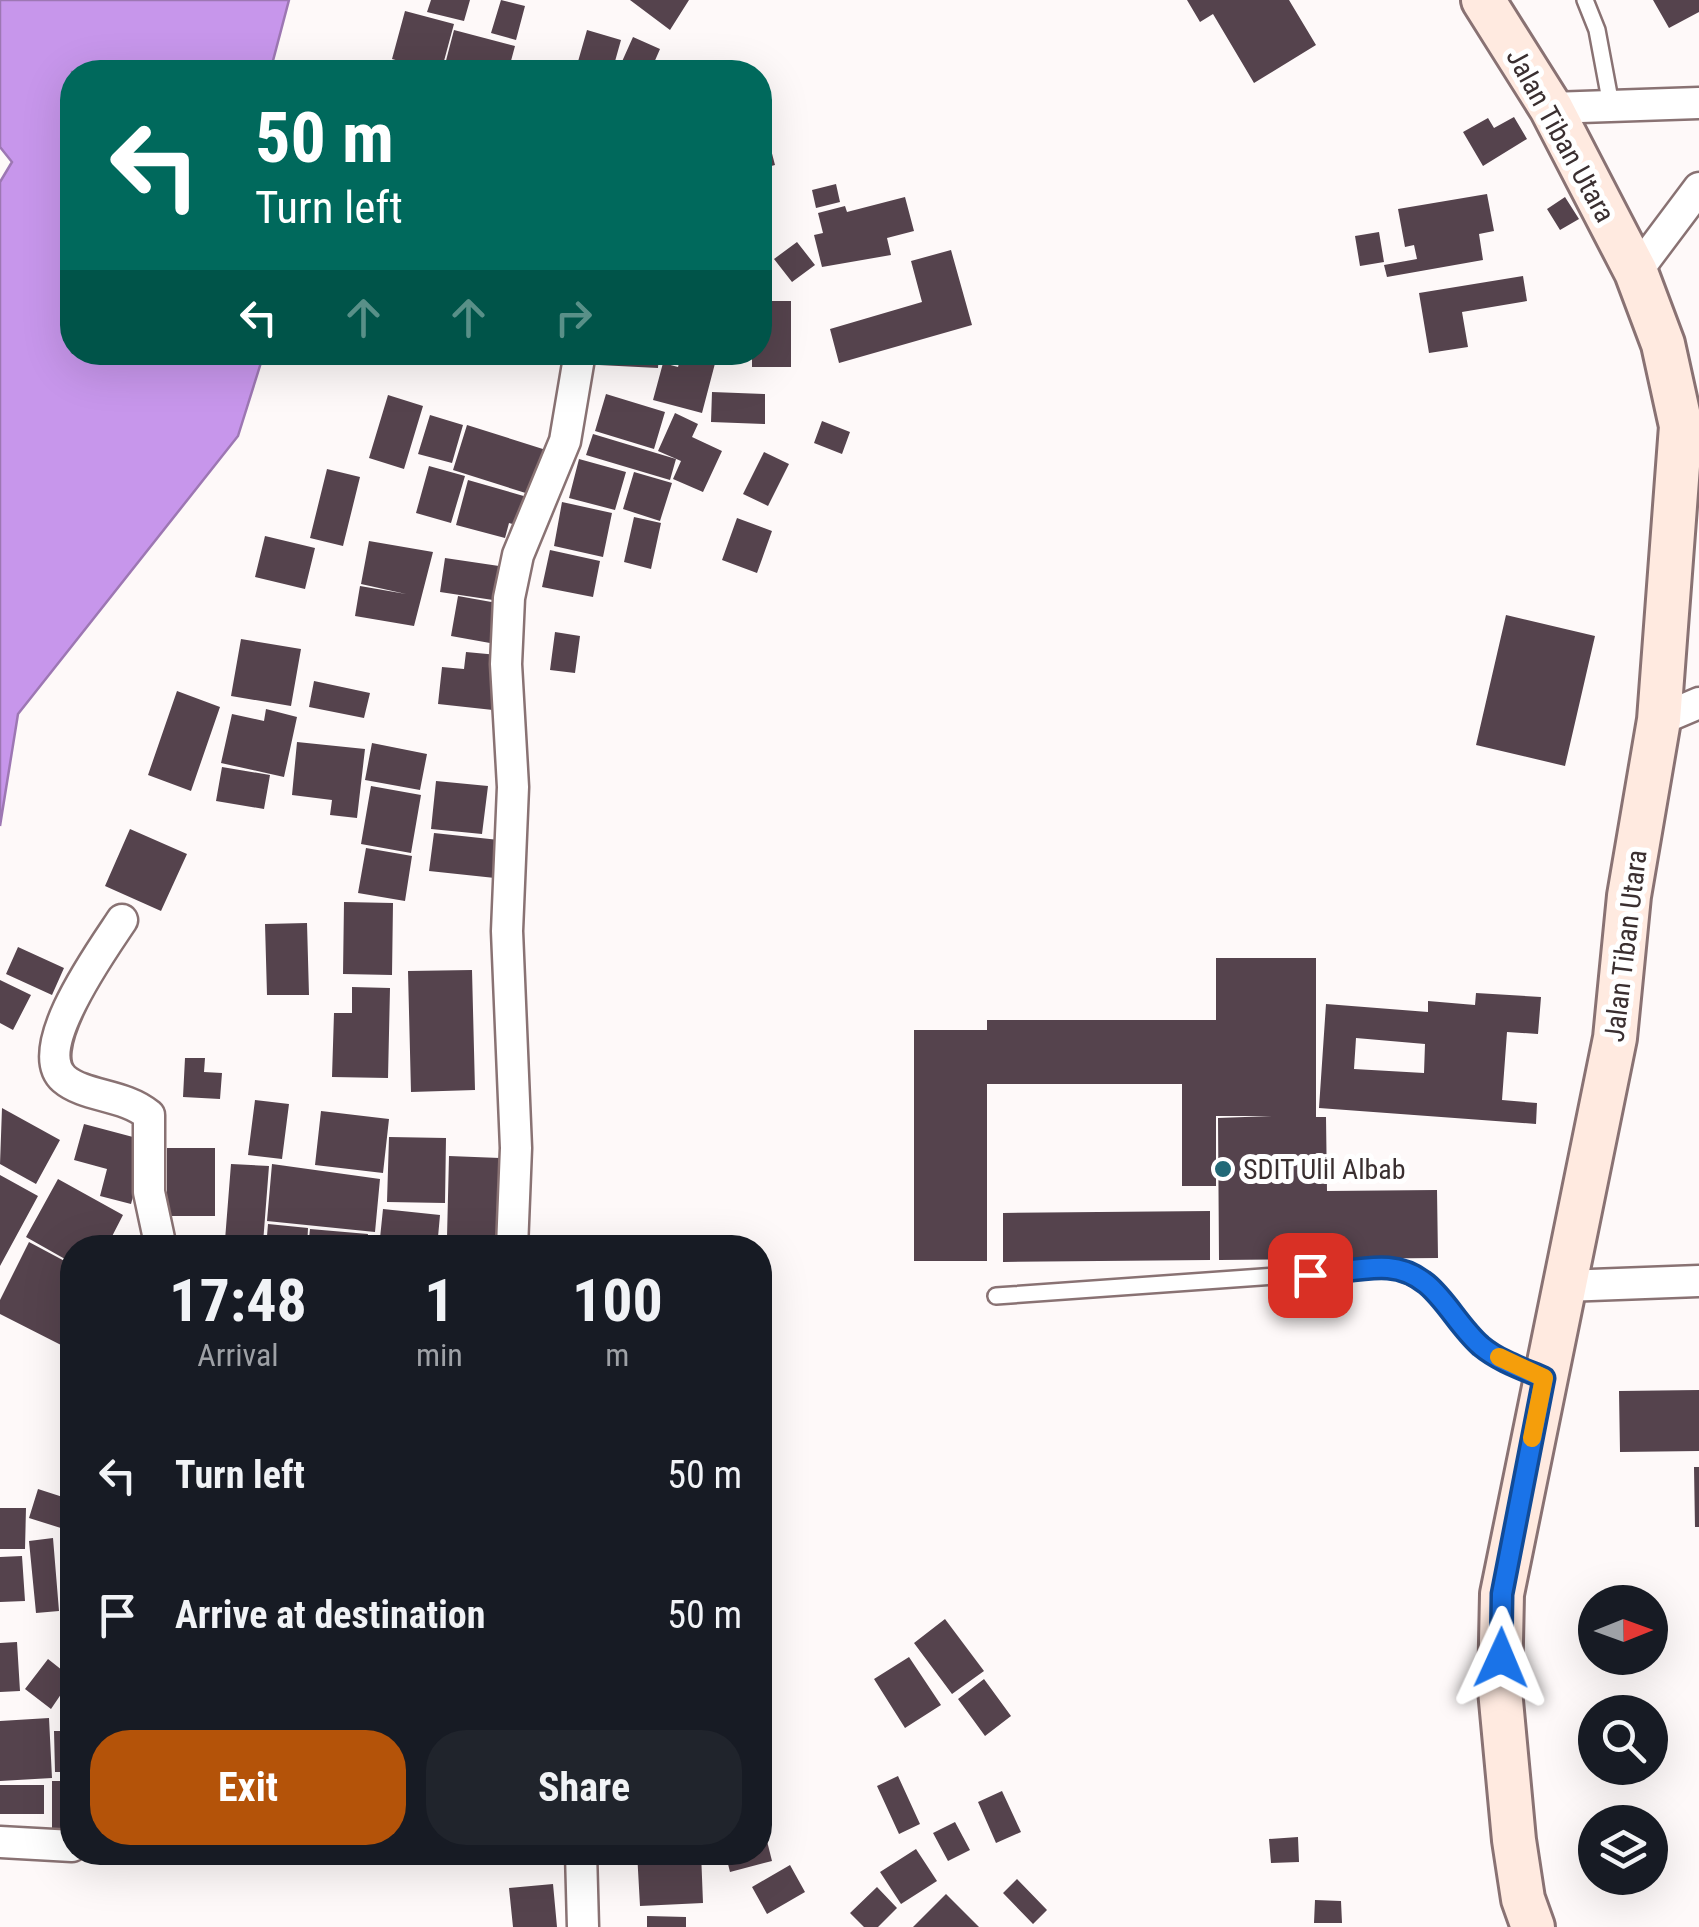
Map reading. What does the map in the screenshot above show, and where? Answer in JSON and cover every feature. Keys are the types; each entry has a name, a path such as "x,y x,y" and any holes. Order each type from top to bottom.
{"street":[{"name":"Jalan Tiban Utara","path":"1483,0 1551,108 1636,272 1668,359 1681,426 1658,720 1629,896 1615,1038 1502,1594 1500,1671 1514,1840 1523,1899 1533,1927"},
{"path":"1551,108 1699,103"},
{"path":"1636,272 1699,188"},
{"path":"513,1235 516,1148 507,931 513,788 506,664 509,598 518,554 565,441 578,365"},
{"path":"1658,720 1699,703"},
{"path":"122,920 78,990 55,1044 55,1066 65,1081 136,1104 149,1116 149,1192 157,1235"},
{"path":"1564,1286 1699,1281"},
{"path":"0,1842 60,1845"},
{"path":"581,1865 583,1927"}],"lane":[{"path":"1586,0 1597,30 1611,105"},
{"path":"996,1296 1388,1268 1417,1276 1438,1291 1459,1324 1485,1349 1544,1378"}],"shaded area":[{"path":"0,0 289,0 273,60 60,60 60,365 260,365 238,436 18,714 0,826 0,182 12,162 0,147"}],"building":[{"path":"431,0 470,0 464,21 427,12"},
{"path":"501,0 525,6 516,40 491,33"},
{"path":"630,0 689,0 670,30"},
{"path":"1187,0 1289,0 1316,45 1254,83 1213,14 1200,22"},
{"path":"1653,0 1699,0 1699,12 1669,28"},
{"path":"405,11 454,24 444,60 392,59"},
{"path":"454,30 515,46 511,60 446,60"},
{"path":"587,30 621,40 615,60 578,60"},
{"path":"633,37 660,49 655,60 623,60"},
{"path":"1514,117 1527,139 1483,166 1463,132 1488,118 1494,128"},
{"path":"836,184 840,202 816,208 812,190"},
{"path":"1487,194 1494,231 1479,234 1483,260 1387,277 1384,265 1417,259 1414,245 1405,247 1398,209"},
{"path":"905,197 914,231 887,238 891,255 822,267 814,235 823,233 818,213 845,206 847,212"},
{"path":"1565,197 1579,219 1560,230 1547,209"},
{"path":"1379,232 1384,262 1360,266 1355,236"},
{"path":"797,242 815,265 792,282 774,259"},
{"path":"951,250 972,325 839,363 830,329 922,302 911,261"},
{"path":"1523,276 1527,301 1462,312 1468,347 1429,353 1419,293"},
{"path":"772,301 791,301 791,367 752,367 772,365"},
{"path":"599,365 658,365 658,368"},
{"path":"662,365 715,365 702,413 653,400"},
{"path":"712,392 765,394 765,424 711,422"},
{"path":"606,394 665,412 654,449 595,431"},
{"path":"388,395 423,406 404,469 369,458"},
{"path":"675,413 698,424 692,437 722,451 703,492 673,479 681,461 658,451"},
{"path":"430,415 463,425 452,463 418,454"},
{"path":"822,421 850,432 842,454 814,443"},
{"path":"467,425 546,450 532,495 453,470"},
{"path":"593,434 676,459 670,480 586,455"},
{"path":"764,452 789,464 768,506 743,494"},
{"path":"579,459 626,472 615,510 569,498"},
{"path":"429,466 465,476 451,523 416,513"},
{"path":"327,469 360,477 343,546 310,538"},
{"path":"634,472 672,483 660,521 623,509"},
{"path":"468,480 534,499 526,528 509,523 505,538 456,525"},
{"path":"562,502 612,513 603,557 554,546"},
{"path":"634,517 661,523 651,569 624,562"},
{"path":"737,518 772,531 757,573 722,560"},
{"path":"265,536 315,548 305,589 255,577"},
{"path":"369,541 433,552 414,626 355,616 360,586 406,594 361,584"},
{"path":"550,550 600,561 593,597 542,587"},
{"path":"445,558 499,566 493,600 440,592"},
{"path":"458,596 497,603 490,643 451,636"},
{"path":"1506,615 1595,636 1565,766 1476,745"},
{"path":"555,632 580,636 575,673 550,670"},
{"path":"241,639 301,649 291,706 231,696"},
{"path":"466,652 498,655 493,710 438,704 442,667 464,669"},
{"path":"314,681 370,693 364,718 309,707"},
{"path":"177,691 220,707 191,791 148,775"},
{"path":"266,709 297,717 284,777 221,763 232,714 264,721"},
{"path":"297,742 365,749 357,818 330,815 332,800 292,795"},
{"path":"372,743 427,754 420,790 365,780"},
{"path":"222,767 270,775 264,809 216,801"},
{"path":"436,781 488,786 482,834 431,829"},
{"path":"371,786 421,795 411,853 361,844"},
{"path":"130,829 187,854 161,911 105,886"},
{"path":"434,833 499,840 495,878 429,871"},
{"path":"366,848 412,856 405,901 358,893"},
{"path":"344,902 393,903 392,975 343,974"},
{"path":"307,923 309,995 267,995 265,924"},
{"path":"18,947 64,968 52,995 6,974"},
{"path":"1216,958 1316,958 1316,1117 1326,1117 1327,1191 1437,1190 1438,1258 1219,1260 1218,1118 1272,1116 1216,1116 1216,1186 1182,1186 1182,1084 987,1084 987,1261 914,1261 914,1030 987,1030 987,1020 1216,1020"},
{"path":"472,970 475,1090 411,1092 408,971"},
{"path":"0,980 31,995 13,1030 0,1023"},
{"path":"352,987 390,988 388,1078 332,1077 334,1013 352,1013"},
{"path":"1476,993 1541,997 1538,1034 1507,1032 1502,1100 1537,1103 1536,1124 1319,1108 1326,1004 1428,1012 1428,1001 1475,1005","holes":["1356,1038 1425,1044 1424,1073 1354,1069"]},
{"path":"185,1058 205,1058 204,1072 222,1073 220,1099 183,1097"},
{"path":"255,1100 289,1104 282,1159 248,1155"},
{"path":"2,1108 60,1140 36,1184 0,1164"},
{"path":"321,1111 389,1119 383,1173 315,1165"},
{"path":"84,1124 148,1141 131,1204 100,1196 107,1169 74,1160"},
{"path":"389,1137 446,1138 445,1203 387,1202"},
{"path":"167,1148 215,1148 215,1216 167,1216"},
{"path":"449,1156 500,1158 498,1235 447,1235"},
{"path":"231,1164 269,1166 264,1235 225,1235"},
{"path":"272,1164 380,1179 375,1232 267,1221"},
{"path":"0,1175 38,1196 0,1266"},
{"path":"58,1179 123,1215 113,1235 60,1235 60,1256 26,1237"},
{"path":"383,1209 440,1215 438,1235 380,1235"},
{"path":"1210,1211 1210,1260 1003,1262 1003,1213"},
{"path":"268,1224 308,1228 308,1235 267,1235"},
{"path":"310,1229 368,1234 368,1235 309,1235"},
{"path":"29,1242 60,1259 60,1344 0,1314 0,1300"},
{"path":"1699,1390 1699,1451 1620,1452 1619,1391"},
{"path":"1694,1467 1699,1467 1699,1527 1695,1527"},
{"path":"38,1489 60,1496 60,1528 29,1518"},
{"path":"0,1508 26,1508 25,1549 0,1549"},
{"path":"53,1538 59,1611 36,1613 29,1541"},
{"path":"22,1556 25,1601 0,1602 0,1557"},
{"path":"945,1619 984,1671 952,1694 914,1643"},
{"path":"17,1642 20,1691 0,1692 0,1643"},
{"path":"909,1657 941,1705 905,1728 874,1679"},
{"path":"48,1659 60,1668 60,1696 51,1709 25,1689"},
{"path":"984,1679 1011,1716 985,1736 958,1699"},
{"path":"49,1718 52,1778 0,1781 0,1721"},
{"path":"54,1731 60,1731 60,1772 55,1772"},
{"path":"898,1776 920,1824 899,1834 877,1786"},
{"path":"52,1781 60,1781 60,1836 52,1836"},
{"path":"0,1785 44,1785 44,1814 0,1814"},
{"path":"1002,1791 1021,1832 996,1843 978,1802"},
{"path":"955,1822 970,1850 948,1861 933,1833"},
{"path":"1298,1837 1299,1862 1271,1863 1269,1839"},
{"path":"916,1849 937,1881 901,1904 880,1872"},
{"path":"638,1865 702,1865 703,1903 640,1906"},
{"path":"728,1865 757,1865 730,1872"},
{"path":"790,1865 805,1892 767,1914 752,1887"},
{"path":"1017,1879 1047,1910 1033,1924 1003,1893"},
{"path":"553,1884 557,1927 513,1927 509,1888"},
{"path":"877,1887 897,1908 878,1927 864,1927 850,1913"},
{"path":"946,1894 979,1927 913,1927"},
{"path":"1315,1900 1341,1901 1342,1923 1314,1923"},
{"path":"647,1916 686,1917 686,1927 647,1927"}],"slow traffic":[{"path":"1499,1357 1544,1378 1532,1438"}],"place":[{"name":"SDIT Ulil Albab","path":"1223,1169"}],"route":[{"path":"1310,1275 1388,1268 1417,1276 1438,1291 1459,1324 1485,1349 1544,1378 1502,1594 1501,1658"}]}
